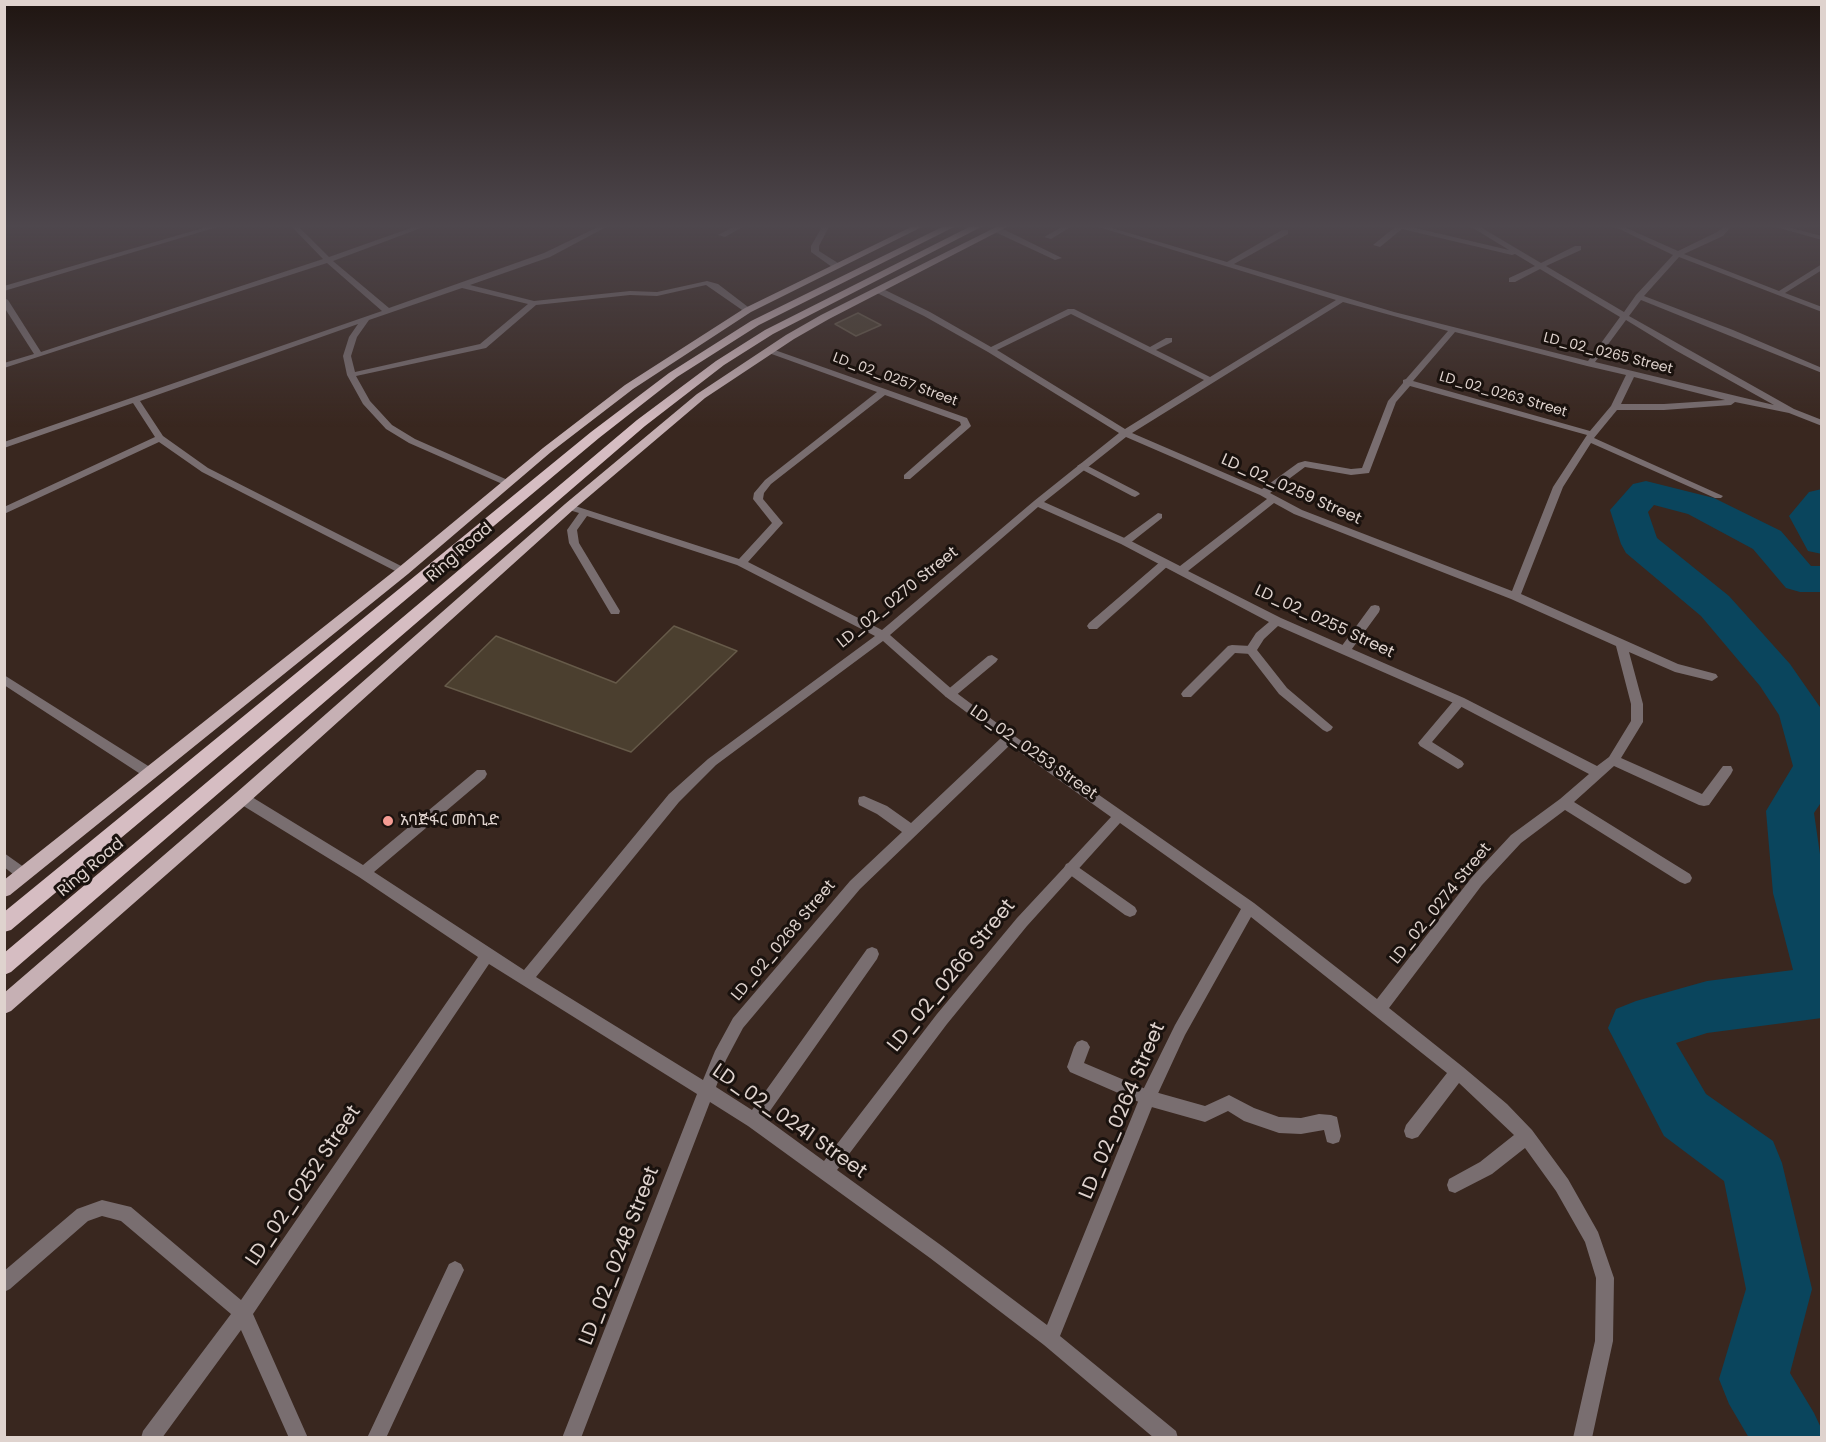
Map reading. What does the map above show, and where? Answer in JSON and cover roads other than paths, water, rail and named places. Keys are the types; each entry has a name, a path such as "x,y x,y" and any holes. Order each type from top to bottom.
{"highway":[{"name":"Ring Road","path":"4,924 595,435 673,375 755,323 817,292"},
{"name":"Ring Road","path":"4,966 641,423 742,349 796,316 844,292"}],"main road":[{"path":"4,890 629,387 748,310 782,292"},
{"path":"4,1005 242,798 569,507 701,396 825,316 873,292"}],"street":[{"path":"4,366 230,292"},
{"path":"365,292 387,311"},
{"path":"4,445 442,292"},
{"path":"492,292 534,303 630,293 665,292"},
{"path":"724,292 748,310"},
{"name":"LD_02_0259 Street","path":"883,292 991,350 1125,433 1268,496 1298,512 1427,564 1515,596 1675,668 1712,677"},
{"name":"LD_02_0265 Street","path":"1316,292 1453,330 1740,401 1791,411"},
{"path":"1586,292 1791,411 1821,423"},
{"path":"1590,364 1643,292"},
{"path":"1775,292 1821,310"},
{"path":"1639,297 1730,332 1821,371"},
{"path":"4,300 39,355"},
{"name":"LD_02_0270 Street","path":"526,978 674,798 712,762 883,635 1037,503 1125,433 1341,300"},
{"path":"351,375 483,346 534,303"},
{"path":"991,350 1071,311 1210,380"},
{"path":"366,319 349,347 347,356 351,375 366,402 389,427 412,441 507,483"},
{"path":"1181,571 1268,496 1300,465 1351,472 1366,471 1392,401 1453,330"},
{"path":"1150,350 1169,340"},
{"name":"LD_02_0257 Street","path":"769,350 955,415 966,423 966,426 907,477"},
{"path":"1515,596 1558,486 1591,436 1615,407 1630,374"},
{"name":"LD_02_0263 Street","path":"1406,382 1591,436 1718,496"},
{"path":"741,563 777,523 758,499 759,493 768,482 884,391"},
{"path":"135,400 160,438 205,470 403,571"},
{"name":"LD_02_0265 Street","path":"1615,407 1664,407 1740,401"},
{"path":"4,511 160,438"},
{"path":"1082,466 1135,494"},
{"name":"LD_02_0255 Street","path":"1037,503 1125,542 1277,621 1460,701 1597,772"},
{"name":"LD_02_0253 Street","path":"569,507 741,563 883,635 950,694 1009,738 1249,907 1458,1072 1501,1110 1526,1136 1563,1185 1592,1238 1605,1278 1604,1341 1582,1437"},
{"path":"584,513 572,530 574,543 615,611"},
{"path":"1125,542 1158,516"},
{"path":"1093,626 1165,563"},
{"path":"1345,650 1376,609"},
{"path":"1251,650 1260,636 1277,621"},
{"name":"LD_02_0274 Street","path":"1378,1010 1477,881 1516,838 1564,803 1612,760 1637,722 1637,704 1621,643"},
{"path":"1187,694 1232,649 1251,650 1283,691 1327,727"},
{"path":"950,694 992,659"},
{"path":"4,679 149,773"},
{"path":"1458,764 1424,743 1460,701"},
{"name":"LD_02_0268 Street","path":"707,1090 720,1056 738,1023 855,885 910,830 1009,738"},
{"path":"1612,760 1704,801 1727,770"},
{"path":"364,873 481,774"},
{"name":"LD_02_0241 Street","path":"242,798 364,873 487,955 754,1120 936,1252 1050,1339 1168,1437"},
{"path":"864,801 882,810 910,830"},
{"path":"1564,803 1685,878"},
{"name":"LD_02_0266 Street","path":"826,1172 942,1019 1022,922 1120,815"},
{"path":"4,860 24,874"},
{"path":"1071,868 1130,911"},
{"name":"LD_02_0264 Street","path":"1050,1339 1148,1098 1180,1030 1249,907"},
{"path":"754,1120 872,954"},
{"name":"LD_02_0252 Street","path":"150,1437 243,1314 487,955"},
{"path":"1082,1047 1075,1067 1148,1098 1205,1114 1229,1103 1250,1115 1279,1125 1300,1126 1319,1122 1330,1123 1333,1136"},
{"path":"1412,1131 1458,1072"},
{"name":"LD_02_0248 Street","path":"571,1437 707,1090"},
{"path":"1455,1185 1486,1168 1526,1136"},
{"path":"4,1283 83,1215 102,1208 125,1213 243,1314 299,1437"},
{"path":"376,1437 455,1270"}],"waterway":[{"path":"1822,579 1800,579 1767,540 1701,506 1646,492 1629,510 1640,544 1715,606 1775,675 1800,711 1817,768 1790,811 1799,893 1822,975"},
{"path":"1822,500 1808,516 1822,542"},
{"path":"1789,1438 1754,1379 1779,1289 1751,1163 1685,1115 1636,1028 1707,1007 1822,992"}],"place":[{"name":"አባጅፋር መስጊድ","path":"388,821"}]}
